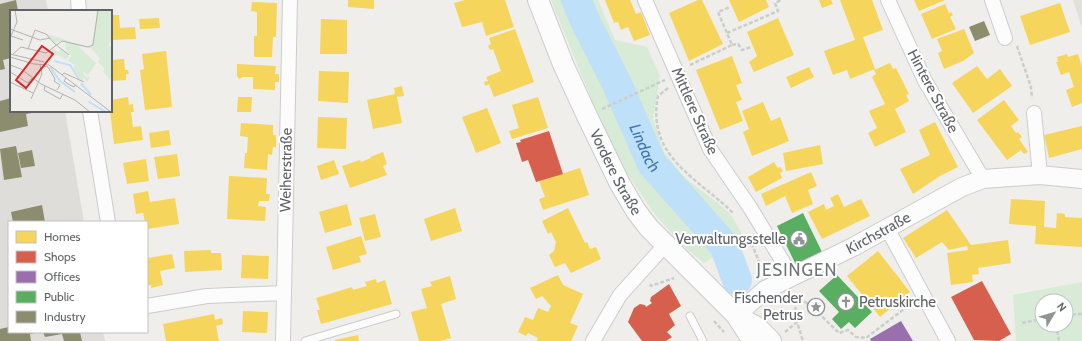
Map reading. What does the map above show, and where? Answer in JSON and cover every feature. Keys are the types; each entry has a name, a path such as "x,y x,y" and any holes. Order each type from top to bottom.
{"main road":[{"name":"Vordere Straße","path":"538,0 566,71 620,184 649,228 736,315"},
{"path":"736,315 753,341"},
{"path":"736,315 756,327 771,341"}],"street":[{"path":"78,0 79,10"},
{"name":"Weiherstraße","path":"284,341 283,293 290,0"},
{"name":"Mittlere Straße","path":"645,0 710,150 751,209 793,286"},
{"name":"Hintere Straße","path":"888,0 925,81 983,179"},
{"path":"992,0 1005,38"},
{"path":"90,112 108,221"},
{"path":"1034,113 1040,175"},
{"name":"Kirchstraße","path":"736,315 765,290 793,286 887,228 944,196 983,179 1040,175 1082,179"},
{"path":"887,228 948,341"},
{"path":"593,341 620,295 640,271 666,244"},
{"path":"148,306 207,296 283,293"}],"lane":[{"path":"305,341 396,314"},
{"path":"690,316 703,341"}],"path":[{"path":"727,33 778,11 775,3 781,0"},
{"path":"730,7 718,12 732,45"},
{"path":"1005,38 1016,43 1031,87 1034,113"},
{"path":"734,214 720,200 687,175 667,151 658,125 656,114 658,96 679,77 732,45 738,44 742,50 751,47"},
{"path":"604,108 649,87"},
{"path":"748,236 762,268"},
{"path":"640,271 651,286 676,278"},
{"path":"793,286 839,333 848,330 856,337 866,338 923,295"},
{"path":"793,286 797,322 803,341"},
{"path":"711,318 726,335"},
{"path":"1022,323 1034,321"}],"shaded area":[{"path":"0,0 46,0 48,10 10,10 10,112 65,112 84,221 8,221 8,333 103,333 105,341 0,341"},
{"path":"1073,0 1082,0 1082,28"}],"green space":[{"path":"551,0 598,0 615,40 647,47 660,76 653,119 664,152 685,178 718,203 731,215 744,237 704,263 682,245 653,212 622,166 593,103"},
{"path":"1082,282 1082,341 1016,341 1013,295"}],"building: Homes":[{"path":"348,0 374,0 374,9 348,7"},
{"path":"465,0 505,0 514,27 486,36 482,22 462,27 454,3"},
{"path":"605,0 630,0 636,14 641,12 650,35 634,41 628,27 621,30 618,22 614,23"},
{"path":"698,0 702,0 723,44 689,61 669,13"},
{"path":"729,0 766,0 769,7 739,22"},
{"path":"819,0 831,0 833,4 822,8"},
{"path":"840,0 872,0 883,30 863,37 875,69 850,79 847,70 833,75 824,51 855,40"},
{"path":"914,0 945,0 919,11"},
{"path":"252,2 277,3 276,37 273,37 272,57 254,57 254,36 257,36 257,12 251,11"},
{"path":"1060,3 1070,32 1030,45 1020,16"},
{"path":"945,4 949,13 951,12 953,15 950,17 956,29 932,39 921,14"},
{"path":"112,15 119,15 120,28 135,27 136,39 112,40"},
{"path":"159,18 160,28 140,29 139,19"},
{"path":"778,18 794,55 754,72 749,62 757,56 747,32"},
{"path":"321,19 347,20 347,54 320,54"},
{"path":"515,29 534,82 494,97 489,84 485,86 484,82 488,81 486,77 501,71 493,49 490,50 488,46 491,44 489,38"},
{"path":"964,29 974,53 963,61 944,69 938,53 942,51 937,39"},
{"path":"166,51 172,107 145,110 140,70 144,69 142,54"},
{"path":"1067,54 1068,57 1078,54 1082,67 1082,103 1072,107 1066,90 1074,87 1069,72 1061,75 1056,62 1058,62 1057,57"},
{"path":"732,56 742,83 736,85 742,100 736,102 743,121 720,130 696,70"},
{"path":"124,59 125,70 128,70 129,74 126,74 126,80 112,81 112,60"},
{"path":"890,63 893,69 896,68 909,94 906,95 909,101 895,109 906,132 875,147 868,133 877,128 869,111 885,104 872,77 876,74 874,70"},
{"path":"237,64 276,66 275,74 279,74 279,82 275,82 275,90 253,89 253,77 243,77 239,79 237,76"},
{"path":"977,66 987,79 1000,69 1012,86 973,113 952,83"},
{"path":"809,67 814,77 791,88 786,77"},
{"path":"319,71 349,72 348,103 318,101"},
{"path":"402,86 404,96 397,97 402,123 373,129 367,100 395,94 394,88"},
{"path":"128,97 129,105 133,104 134,112 131,112 133,127 141,126 143,140 114,144 110,112 112,112 112,100"},
{"path":"238,97 252,97 251,112 237,112"},
{"path":"538,97 548,128 512,139 509,131 519,128 512,105"},
{"path":"1004,100 1019,120 1011,126 1016,133 1018,132 1022,137 1019,139 1028,152 1024,154 1021,150 1007,160 977,120"},
{"path":"763,102 771,121 780,117 789,141 752,156 743,132 749,129 742,111"},
{"path":"487,108 501,143 476,153 462,117"},
{"path":"318,117 347,118 346,149 317,148"},
{"path":"935,122 958,167 940,176 913,194 900,169 930,155 919,130"},
{"path":"241,123 273,125 273,135 276,135 276,147 273,147 272,155 268,154 267,170 244,168 248,137 240,136"},
{"path":"1082,126 1082,149 1049,158 1044,135"},
{"path":"169,130 171,145 151,148 149,133"},
{"path":"820,145 823,164 786,171 783,153"},
{"path":"383,152 387,164 383,166 387,175 350,188 342,166 360,160 361,162"},
{"path":"177,154 180,176 158,179 154,157"},
{"path":"146,159 149,181 127,184 123,163"},
{"path":"334,160 339,174 321,180 317,166"},
{"path":"774,162 778,168 780,167 783,171 780,173 782,178 756,192 748,177"},
{"path":"580,168 589,195 543,210 539,199 545,197 539,181"},
{"path":"811,172 817,186 808,190 813,204 792,213 785,196 766,206 761,194"},
{"path":"229,176 267,178 266,194 270,194 269,201 259,201 258,206 266,207 265,221 227,219"},
{"path":"148,191 150,202 175,198 179,224 148,229 148,221 145,221 143,213 136,214 133,194"},
{"path":"838,194 844,207 861,199 870,216 822,239 808,212 824,204 826,210 834,206 830,198"},
{"path":"1011,199 1045,201 1044,227 1056,228 1057,213 1065,214 1065,217 1082,218 1082,247 1035,244 1036,226 1009,224"},
{"path":"347,204 352,225 325,233 319,212"},
{"path":"455,208 462,231 431,241 424,219"},
{"path":"568,208 585,243 587,242 590,249 596,247 601,259 571,273 565,263 555,267 549,255 554,251 556,242 551,232 548,234 542,221"},
{"path":"947,210 971,245 1008,240 1011,263 978,268 979,274 972,275 973,282 951,285 947,253 968,250 967,246 949,250 942,242 916,258 903,238"},
{"path":"375,214 381,237 365,241 359,218"},
{"path":"361,236 367,254 359,256 361,262 333,270 326,247"},
{"path":"211,250 211,253 221,253 222,270 185,272 184,251"},
{"path":"878,251 910,292 880,317 847,276"},
{"path":"172,254 175,268 160,271 163,285 151,288 151,285 148,285 148,258"},
{"path":"242,255 269,256 268,279 241,278"},
{"path":"558,275 563,285 583,294 570,323 578,326 571,341 537,341 538,338 528,333 526,336 518,332 525,317 533,320 538,308 548,312 551,306 542,296 536,299 530,288"},
{"path":"450,276 456,299 441,304 451,338 440,341 419,341 411,312 427,308 421,289 432,286 430,282"},
{"path":"376,279 377,283 385,280 392,304 321,324 317,310 320,310 316,298 352,287 353,290 367,286 365,282"},
{"path":"243,311 268,312 267,333 242,332"},
{"path":"214,314 215,320 222,318 223,324 216,326 219,341 166,341 163,324"},
{"path":"358,335 359,341 335,341 335,340"}],"building: Shops":[{"path":"549,131 563,174 536,182 528,160 522,162 516,143 521,142 520,140"},
{"path":"982,281 1011,334 999,341 974,340 951,297"},
{"path":"669,284 681,306 669,314 675,325 667,332 672,337 666,341 642,341 628,322 634,308 640,304 645,305 646,307 652,303 650,301 651,297"}],"building: Offices":[{"path":"901,321 913,341 871,341 870,339"}],"building: Public":[{"name":"Verwaltungsstelle","path":"803,213 822,252 796,265 777,226"},
{"name":"Petruskirche","path":"837,275 872,312 855,328 849,322 841,329 832,319 839,312 819,291"}],"building: Industry":[{"path":"16,0 18,10 10,10 10,58 3,60 5,69 0,70 0,4"},
{"path":"984,21 990,35 975,41 969,27"},
{"path":"10,98 10,112 37,112 26,114 28,126 0,132 0,101"},
{"path":"16,146 22,177 4,180 0,149"},
{"path":"32,150 35,166 21,168 18,153"},
{"path":"42,205 45,221 13,221 11,212"},
{"path":"8,327 8,333 35,333 30,334 31,341 0,341 0,329"},
{"path":"43,333 80,333 82,341 64,341 62,334 45,337"}],"waterway":[{"name":"Lindach","path":"576,0 616,82 652,164 724,245 737,280"}],"place":[{"name":"Verwaltungsstelle","path":"799,239"},
{"name":"Petruskirche","path":"846,302"},
{"name":"Fischender Petrus","path":"816,307"}],"district":[{"name":"JESINGEN","path":"797,270"}]}
